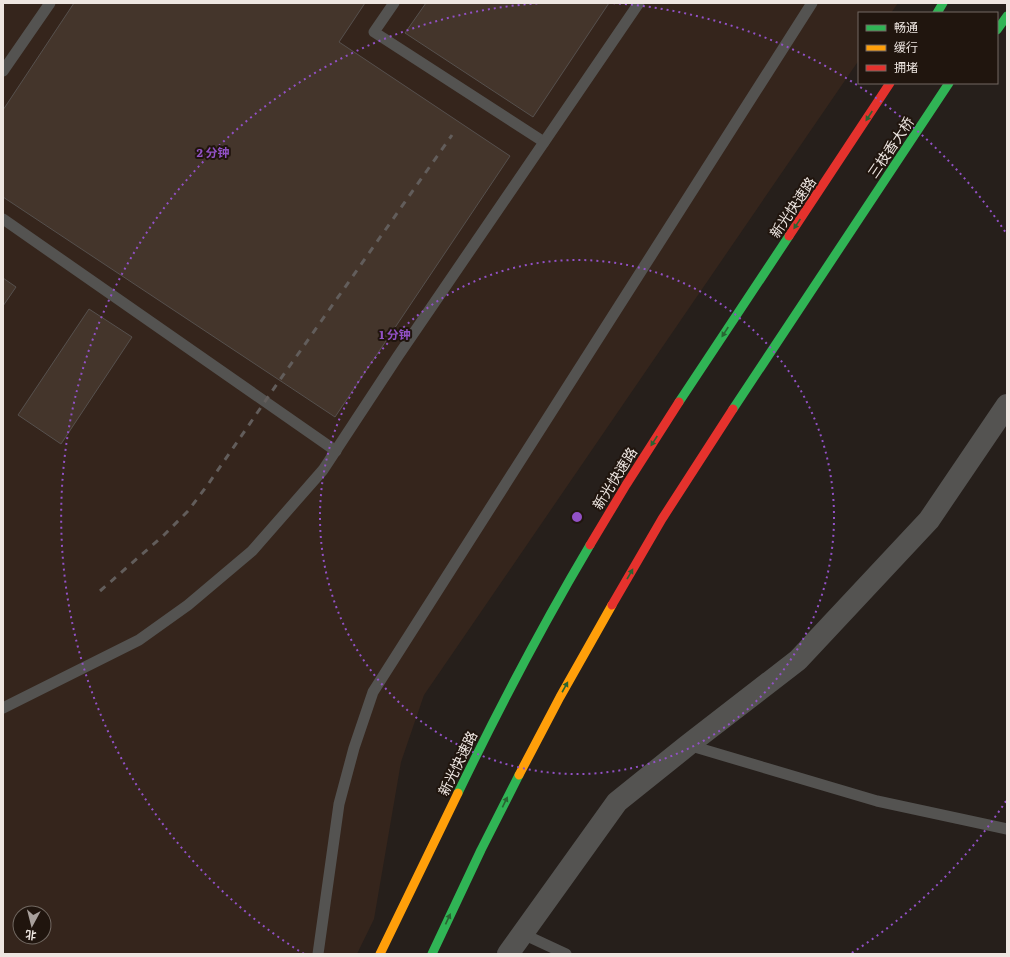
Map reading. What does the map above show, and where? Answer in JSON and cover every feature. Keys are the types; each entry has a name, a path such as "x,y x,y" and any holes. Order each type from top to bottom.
{"highway":[{"path":"937,12 943,3"},
{"path":"998,29 1007,16"},
{"name":"新光快速路","path":"380,954 480,745 567,584 654,441 889,84"},
{"name":"三枝香大桥","path":"854,226 948,84"},
{"path":"432,954 516,780 583,654 644,549 759,369 854,226 957,84"}],"street":[{"path":"508,954 617,802 798,660 929,520 1007,405"}],"lane":[{"path":"3,71 50,3"},
{"path":"394,3 374,32 544,142"},
{"path":"3,708 139,640 188,605 252,551 323,470 639,3"},
{"path":"318,954 339,804 354,748 373,692 812,3"},
{"path":"3,219 336,450"},
{"path":"688,745 877,801 1007,828"},
{"path":"523,934 566,954"}],"shaded area":[{"path":"3,3 898,3 892,12 858,12 858,61 424,695 401,762 374,919 357,954 3,954"}],"building":[{"path":"74,3 365,3 339,42 510,156 335,417 3,197 3,110"},
{"path":"426,3 609,3 533,117 405,33"},
{"path":"3,278 16,287 3,306"},
{"path":"89,309 132,337 61,444 18,415"}],"railway":[{"path":"100,591 164,535 188,511 452,135"}],"traffic: fast":[{"path":"938,12 943,3"},
{"path":"998,29 1007,16"},
{"path":"733,409 948,84"},
{"path":"679,402 789,236"},
{"path":"458,793 521,668 590,545"},
{"path":"432,954 481,850 519,775"}],"traffic: slow":[{"path":"519,775 560,697 612,605"},
{"path":"380,954 458,793"}],"traffic: jam":[{"path":"789,236 889,84"},
{"path":"590,545 679,402"},
{"path":"612,605 662,519 733,409"}]}
